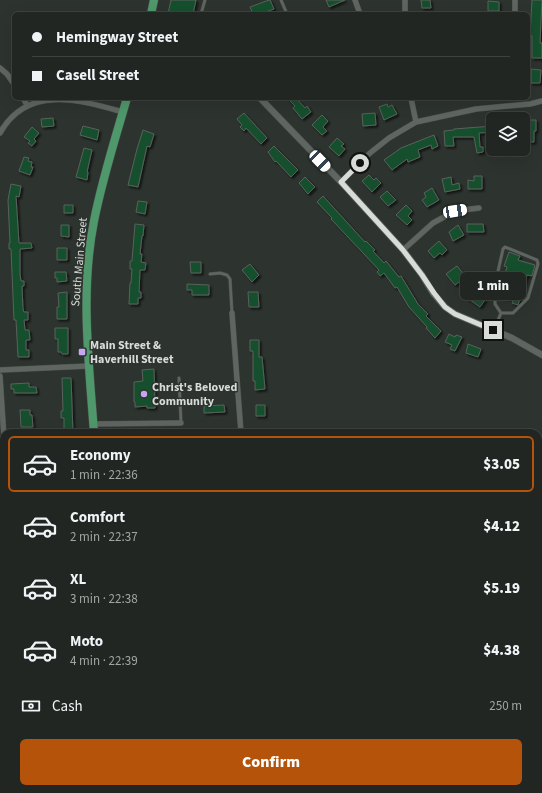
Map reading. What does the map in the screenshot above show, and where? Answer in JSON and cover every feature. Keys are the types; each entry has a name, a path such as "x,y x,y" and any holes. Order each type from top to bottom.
{"main road":[{"path":"151,12 154,0"},
{"name":"South Main Street","path":"94,429 86,315 87,285 94,222 126,100"}],"street":[{"path":"355,0 359,12"},
{"path":"405,0 405,12"},
{"path":"515,0 515,12"},
{"path":"0,68 12,81"},
{"path":"23,100 27,105"},
{"path":"0,133 8,120 27,105 51,100"},
{"path":"78,100 123,112"},
{"path":"262,100 341,182 403,250 445,307 455,314 512,338 542,354"},
{"path":"411,100 416,122"},
{"path":"514,104 515,100"},
{"path":"341,182 370,153 389,138 416,122 476,108 542,102"},
{"path":"403,250 433,223 455,211 479,208"},
{"path":"232,313 241,429"},
{"path":"0,370 89,366"},
{"path":"0,376 3,429"},
{"path":"93,424 181,423"}],"lane":[{"path":"202,12 205,0"},
{"path":"282,0 286,12"},
{"path":"505,247 536,260 538,264 528,298 513,313 501,313 495,304 496,285 503,249 505,247"},
{"path":"210,274 220,273 227,275 230,279 232,313"},
{"path":"493,330 501,313"},
{"path":"179,378 181,423"}],"building":[{"path":"171,0 196,0 193,12 168,12"},
{"path":"270,0 274,9 266,12 252,12 250,7"},
{"path":"326,0 345,0 329,7"},
{"path":"421,0 430,0 431,8 422,8"},
{"path":"532,0 542,0 540,43 542,43 542,58 532,58 532,36 530,36"},
{"path":"488,1 499,2 499,11 488,11"},
{"path":"531,69 541,70 540,83 531,83"},
{"path":"289,100 298,100 305,108 307,106 311,112 302,119 293,108 295,106"},
{"path":"387,104 388,107 392,105 397,114 384,120 379,107"},
{"path":"244,113 267,138 261,144 246,128 244,131 240,127 242,125 237,119"},
{"path":"375,113 376,125 363,126 362,114"},
{"path":"322,115 328,121 323,127 327,131 322,135 312,125"},
{"path":"53,118 54,126 42,127 41,119"},
{"path":"530,120 536,120 534,142 530,142"},
{"path":"83,126 99,130 97,140 80,135"},
{"path":"32,127 39,133 34,139 36,141 32,146 28,143 30,141 24,137"},
{"path":"486,127 486,132 479,133 480,147 483,147 483,152 477,153 474,137 453,137 454,146 445,146 444,131"},
{"path":"143,130 154,134 150,147 147,146 138,187 128,185"},
{"path":"434,135 438,146 432,149 431,145 418,150 420,157 408,162 407,159 392,170 384,160 401,148"},
{"path":"337,138 344,144 341,146 345,149 339,156 329,147"},
{"path":"274,146 298,170 291,177 276,161 275,162 268,152"},
{"path":"84,148 92,150 87,172 87,180 76,177"},
{"path":"24,157 29,158 28,161 32,162 31,167 33,167 30,175 19,171"},
{"path":"369,175 374,180 376,178 381,183 372,192 362,181"},
{"path":"474,176 482,176 482,189 468,189 468,180 474,181"},
{"path":"305,177 315,187 308,194 299,183"},
{"path":"451,177 452,185 459,183 460,189 445,192 442,179"},
{"path":"11,184 21,186 19,197 16,196 19,243 31,243 32,248 20,249 20,274 21,281 24,281 24,286 22,286 23,309 24,312 28,312 28,320 24,320 25,330 29,330 30,340 26,340 26,350 29,350 29,357 18,357 16,320 14,320 11,249 9,249 8,200"},
{"path":"432,188 439,200 427,207 422,200 426,197 424,193"},
{"path":"387,191 396,200 388,206 380,197"},
{"path":"323,196 365,242 366,241 375,250 373,251 384,263 386,261 399,277 401,276 418,304 428,314 426,316 441,331 435,338 409,307 397,287 395,288 384,273 380,276 377,272 379,270 317,202"},
{"path":"138,201 147,202 145,214 136,212"},
{"path":"64,205 73,205 73,213 64,213"},
{"path":"406,205 412,211 408,216 412,220 407,225 396,215"},
{"path":"135,224 144,225 140,254 142,254 141,262 146,263 145,270 140,270 139,292 141,292 141,298 138,298 138,304 129,304 132,269 130,269 130,261 132,261"},
{"path":"467,224 483,224 484,232 467,232"},
{"path":"61,225 69,225 69,237 61,236"},
{"path":"458,225 464,235 453,241 449,232"},
{"path":"439,241 447,250 442,255 440,253 434,258 428,251"},
{"path":"57,248 67,248 67,260 57,260"},
{"path":"509,252 520,256 518,260 535,265 532,276 527,275 518,305 512,303 513,300 498,295 507,267 504,266"},
{"path":"190,262 201,262 201,273 191,273"},
{"path":"250,264 259,275 252,282 242,270"},
{"path":"457,266 463,273 460,275 463,279 455,285 446,274"},
{"path":"55,272 66,272 67,281 57,282"},
{"path":"187,284 209,285 209,295 192,295 192,290 187,290"},
{"path":"468,288 474,292 476,289 481,292 479,295 485,300 480,307 463,295"},
{"path":"67,292 67,319 57,319 57,307 59,307 58,293"},
{"path":"248,292 258,292 259,307 249,307"},
{"path":"55,328 68,328 68,354 58,352 58,339 55,339"},
{"path":"449,334 455,337 456,335 462,337 455,351 450,349 452,345 445,342"},
{"path":"250,340 259,340 259,357 262,357 265,389 255,390 255,381 253,381 253,351 250,351"},
{"path":"468,344 481,349 478,357 466,353"},
{"name":"Christ's Beloved Community","path":"154,369 155,408 147,408 147,406 135,407 134,382 143,381 142,370"},
{"path":"62,378 71,378 73,429 64,429 64,418 61,418 61,411 63,411"},
{"path":"29,383 29,387 36,387 37,393 14,393 14,389 11,389 11,384"},
{"path":"224,405 225,412 204,413 204,406"},
{"path":"256,405 265,405 265,416 256,416"},
{"path":"20,410 30,410 33,427 21,427"}],"place":[{"name":"Main Street & Haverhill Street","path":"82,352"},
{"name":"Christ's Beloved Community","path":"144,394"}],"route":[{"path":"360,163 341,182 403,250 445,307 455,314 493,330"}]}
